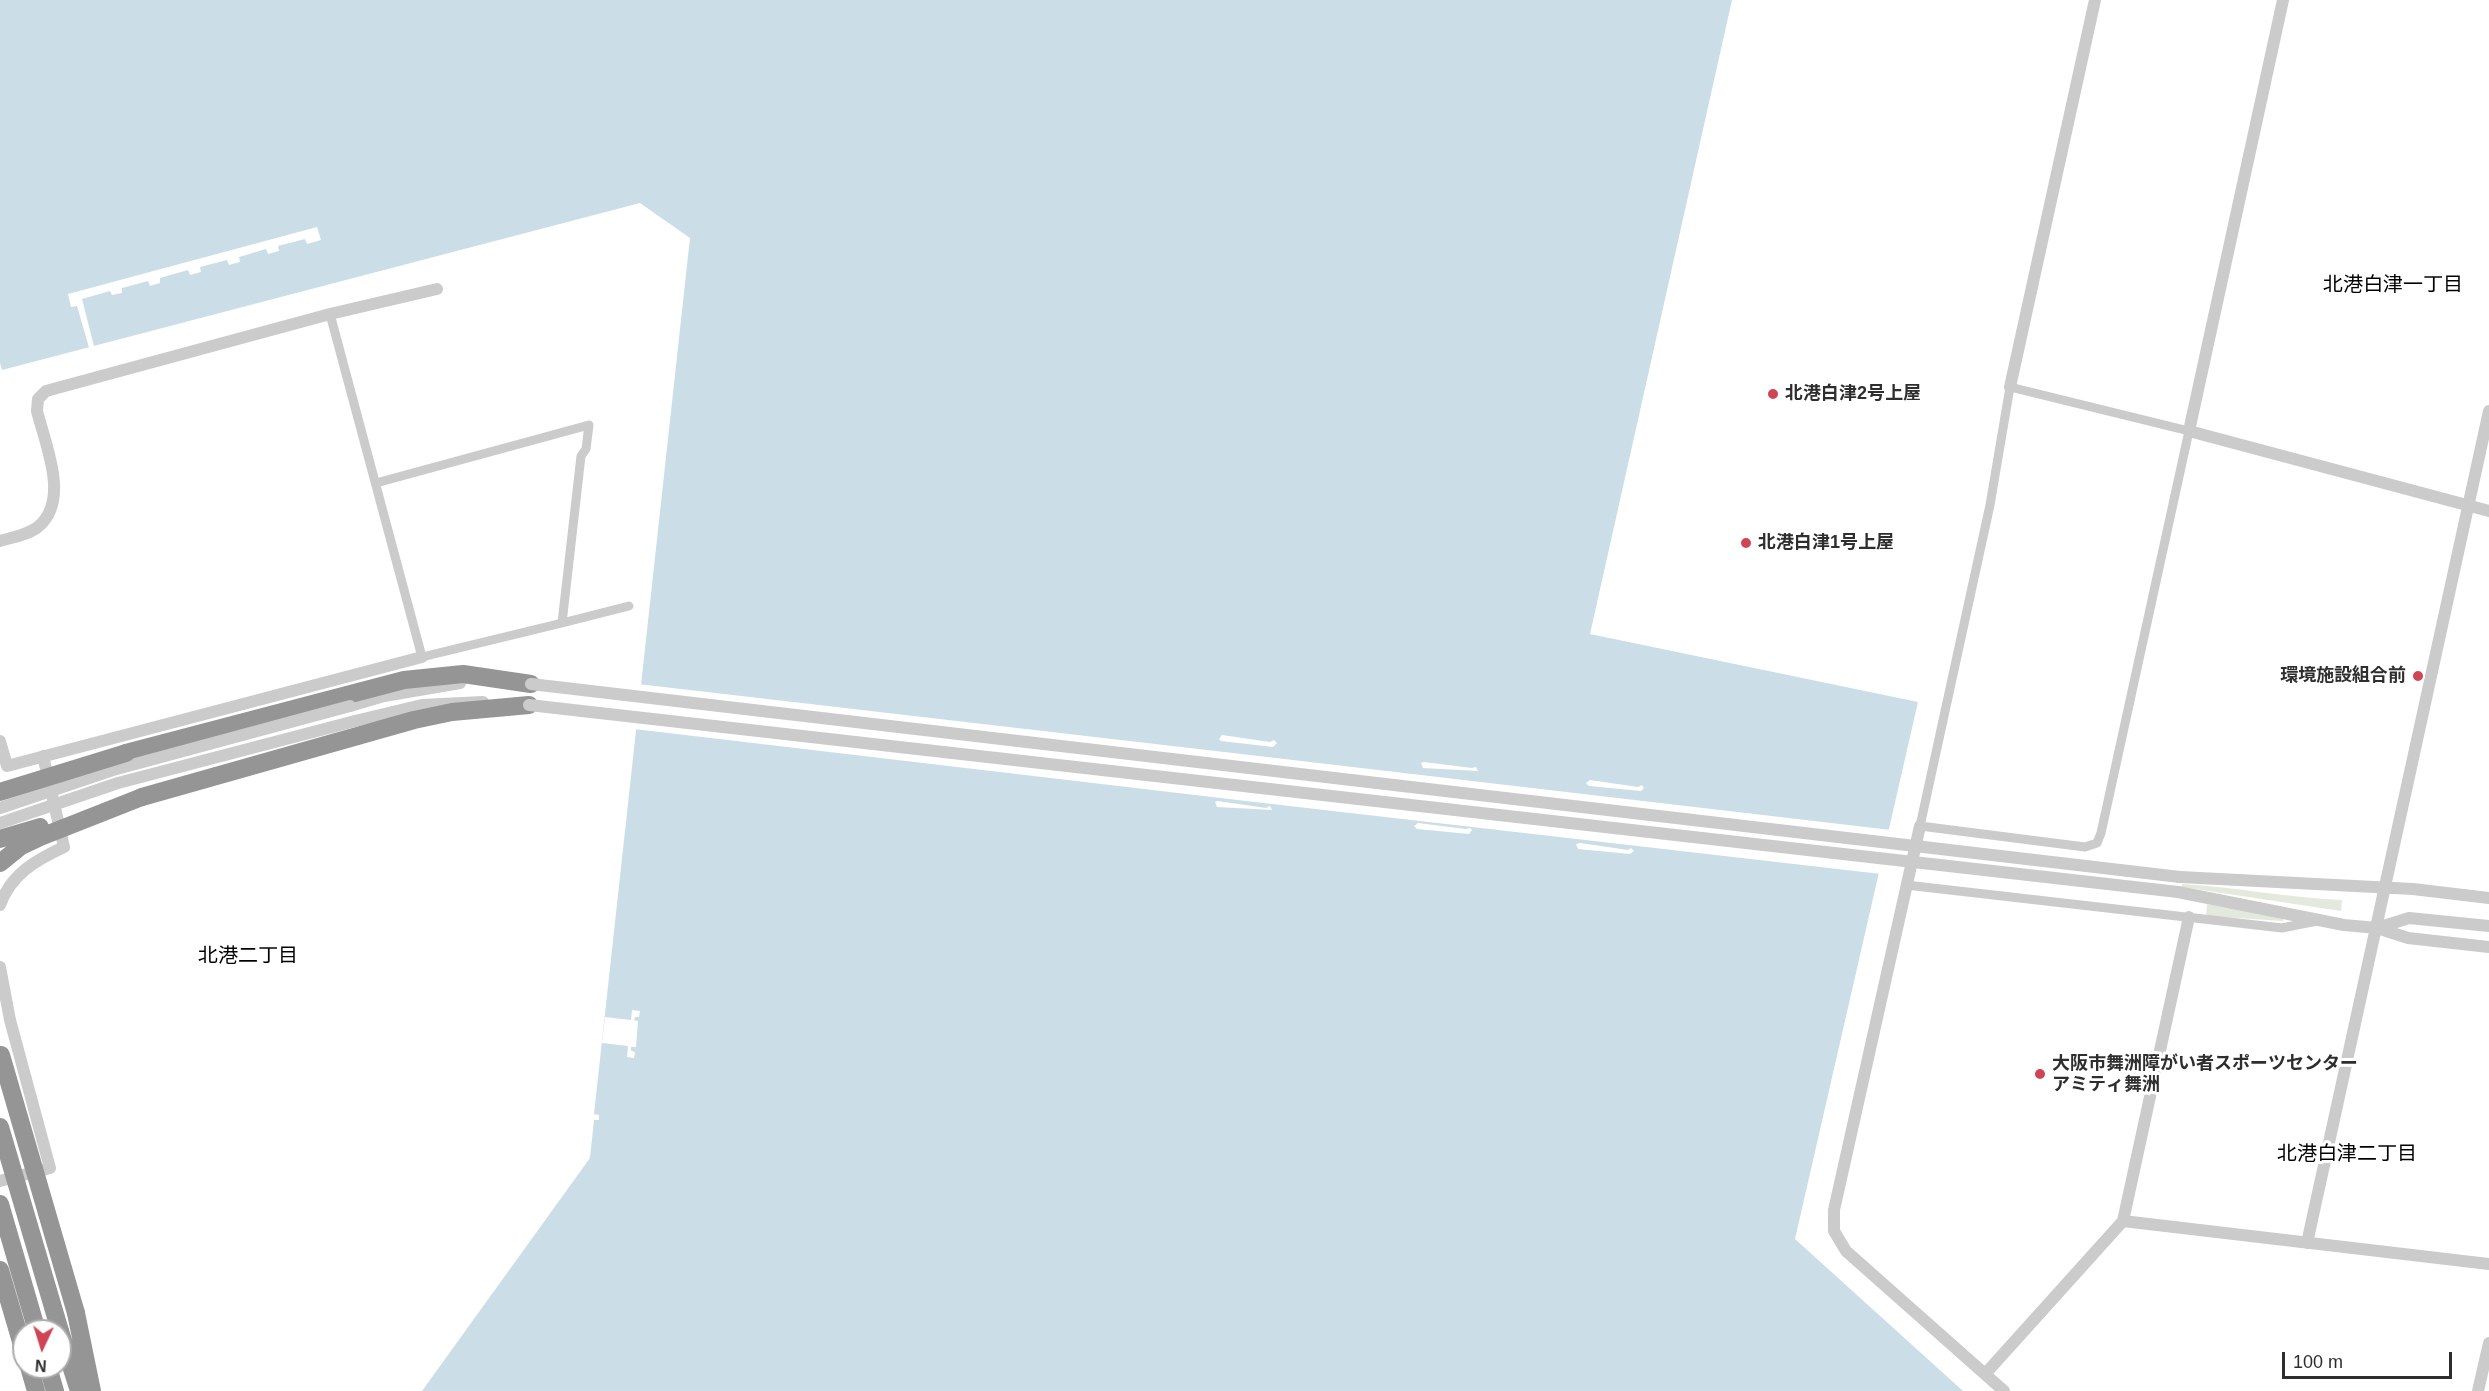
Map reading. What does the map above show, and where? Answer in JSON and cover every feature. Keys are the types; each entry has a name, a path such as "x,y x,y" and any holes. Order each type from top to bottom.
{"highway":[{"path":"2,774 20,780 404,680 463,674 531,684"},
{"path":"0,839 142,796 414,720 452,712 529,705"},
{"path":"0,792 126,753"},
{"path":"0,863 21,846 142,796"},
{"path":"0,1052 76,1313 92,1391"},
{"path":"0,1127 56,1319"},
{"path":"0,1204 34,1319"},
{"path":"0,1270 14,1319"},
{"path":"72,1369 79,1391"}],"street":[{"path":"2004,1391 1846,1251 1834,1231 1833,1210 1990,505 2010,387 2095,0"},
{"path":"1920,826 2085,847 2097,843 2190,431 2283,0"},
{"path":"0,541 38,528 53,505 54,483 37,411 38,399 46,391 330,314 437,289"},
{"path":"330,314 422,657"},
{"path":"2010,387 2190,431 2489,511"},
{"path":"2307,1243 2489,411"},
{"path":"376,483 589,425 586,449 581,456 562,623"},
{"path":"0,741 2,774 44,756 422,657 629,606"},
{"path":"0,808 112,770 384,696 456,683 531,684 2180,877 2385,888 2489,898"},
{"path":"0,823 118,783 388,712 458,701 529,705 2178,892 2319,920 2377,928 2408,938 2489,947"},
{"path":"0,905 8,887 25,869 64,847 44,756"},
{"path":"1906,885 2282,928 2319,920"},
{"path":"1986,1373 2123,1221 2189,918"},
{"path":"2377,928 2409,918 2489,926"},
{"path":"0,967 5,1021 50,1168 0,1181"},
{"path":"2123,1221 2489,1264"},
{"path":"2478,1391 2489,1343"}],"shaded area":[{"path":"2182,884 2342,900 2341,911 2182,887"},
{"path":"2207,904 2283,917 2283,921 2206,916"}],"water":[{"path":"0,0 1732,0 1590,634 1918,702 1795,1239 1963,1391 422,1391 590,1158 594,1120 599,1120 599,1115 594,1114 690,238 640,203 2,370 0,363"}],"pier":[{"path":"317,227 321,240 307,244 305,239 278,246 279,251 268,254 266,249 239,257 240,262 229,265 227,260 200,267 201,272 190,275 188,270 160,278 160,283 150,286 148,281 122,288 122,293 112,295 110,291 82,299 95,350 90,351 77,306 71,307 68,294"},
{"path":"638,684 1891,830 1881,874 1246,801 634,729"},
{"path":"1222,735 1270,742 1274,740 1277,743 1273,747 1221,741 1219,739"},
{"path":"1421,763 1476,767 1478,771 1423,768"},
{"path":"1590,780 1638,787 1642,785 1644,788 1641,791 1589,786 1586,783"},
{"path":"1215,802 1266,808 1270,806 1272,810 1217,807"},
{"path":"1418,823 1472,830 1469,834 1417,829 1414,826"},
{"path":"1576,844 1628,850 1631,848 1634,851 1630,854 1578,849"},
{"path":"632,1010 640,1011 639,1017 635,1017 634,1020 638,1021 636,1047 631,1047 631,1051 635,1052 634,1058 627,1057 628,1046 602,1043 605,1017 631,1020"}],"place":[{"name":"北港白津2号上屋","path":"1773,394"},
{"name":"北港白津1号上屋","path":"1746,543"},
{"name":"環境施設組合前","path":"2418,676"},
{"name":"大阪市舞洲障がい者スポーツセンター アミティ舞洲","path":"2040,1074"}],"district":[{"name":"北港白津一丁目","path":"2393,285"},
{"name":"北港二丁目","path":"248,956"},
{"name":"北港白津二丁目","path":"2347,1154"}]}
